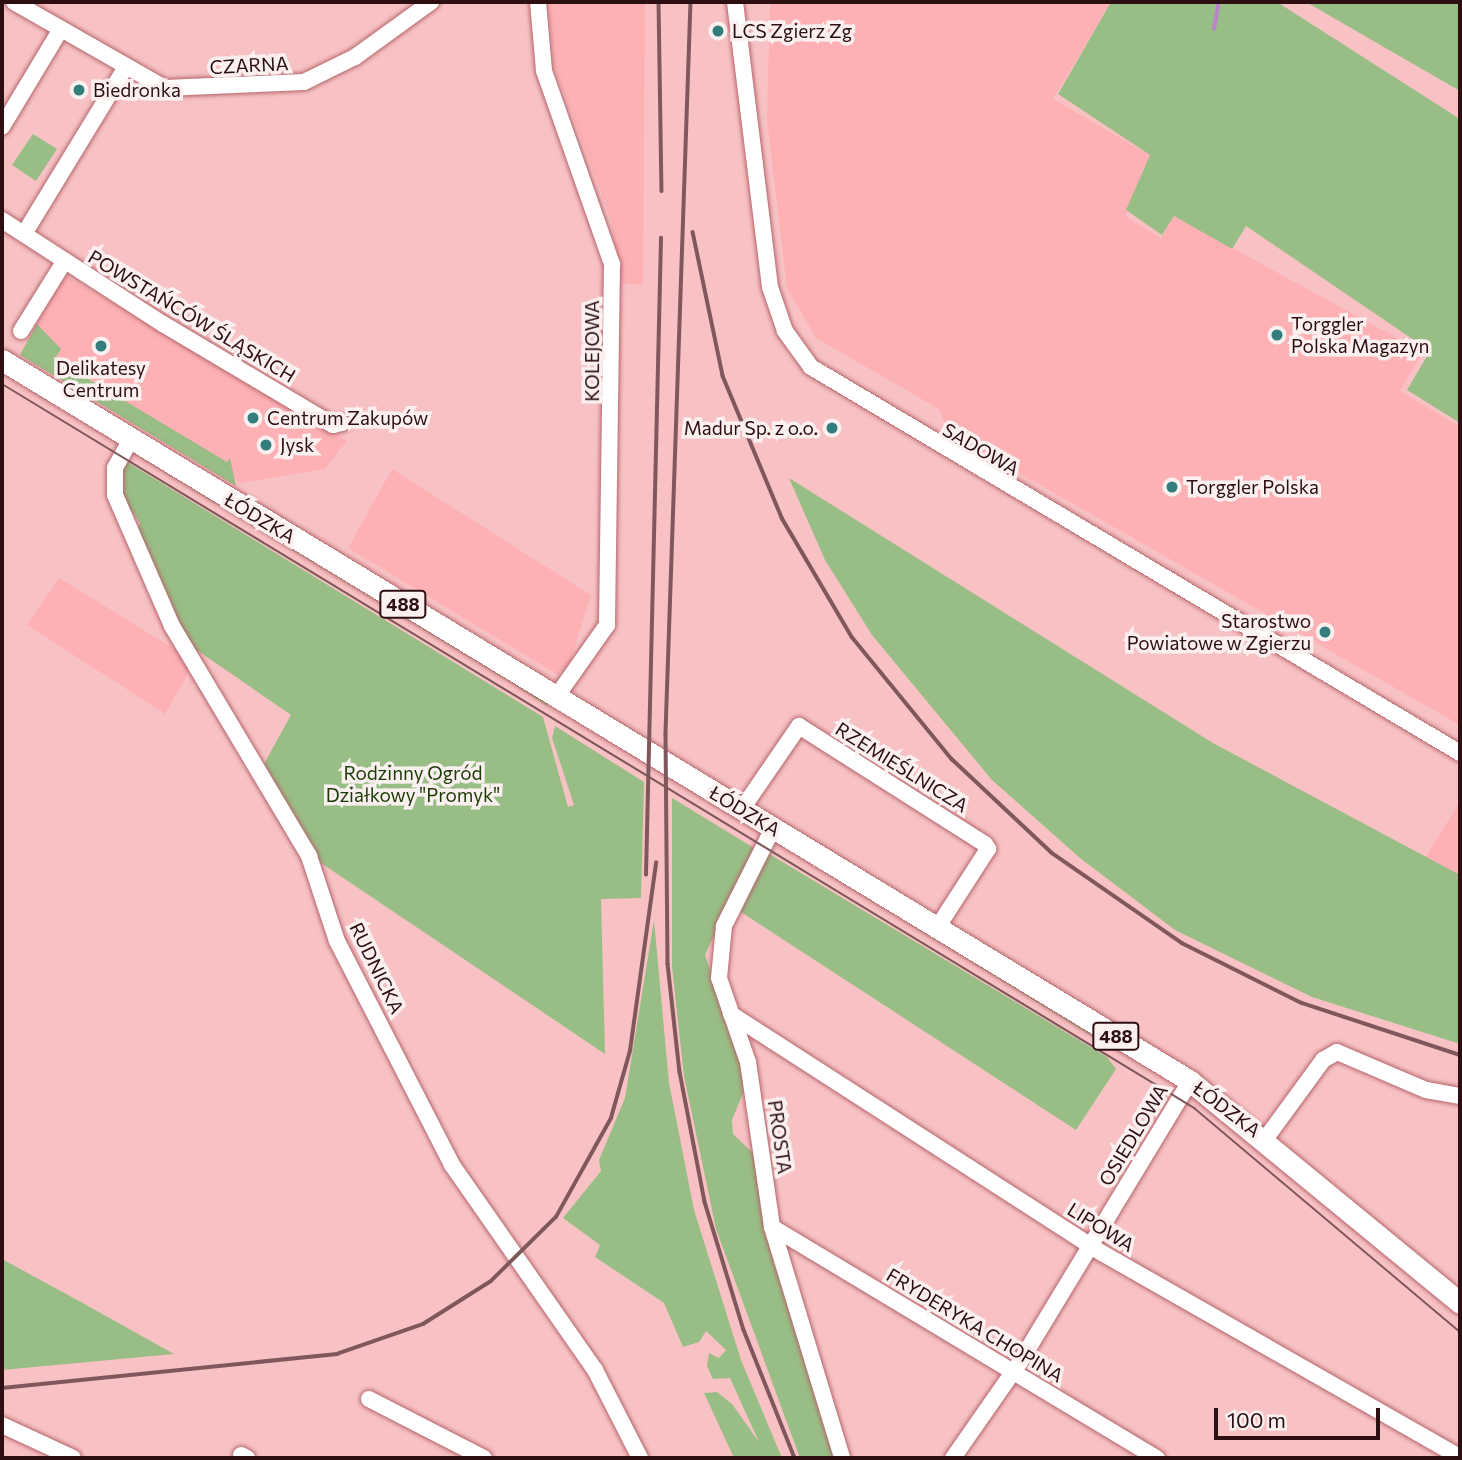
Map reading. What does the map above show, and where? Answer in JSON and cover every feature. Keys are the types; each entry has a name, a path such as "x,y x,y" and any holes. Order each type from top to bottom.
{"main road":[{"name":"ŁÓDZKA","path":"2,360 1191,1081 1266,1138 1460,1303"}],"street":[{"path":"2,127 61,29 14,2"},
{"name":"CZARNA","path":"61,29 164,88 281,87 336,69 431,2"},
{"name":"KOLEJOWA","path":"538,2 544,71 612,264 607,625 557,696"},
{"name":"SADOWA","path":"735,2 769,287 785,331 811,367 1460,753"},
{"path":"24,234 127,67"},
{"name":"POWSTAŃCÓW ŚLĄSKICH","path":"2,220 64,262 333,425 342,423"},
{"path":"22,331 64,262"},
{"name":"RUDNICKA","path":"131,439 115,468 115,495 172,626 309,856 337,941 452,1166 595,1370 640,1458"},
{"name":"RZEMIEŚLNICZA","path":"742,809 799,726 985,844 988,849 937,928"},
{"name":"PROSTA","path":"773,828 720,936 719,978 748,1062 772,1227 842,1458"},
{"name":"LIPOWA","path":"731,1014 1091,1245 1460,1457"},
{"path":"1266,1138 1323,1060 1337,1052 1426,1090 1460,1096"},
{"name":"OSIEDLOWA","path":"953,1458 1013,1373 1191,1081"},
{"name":"FRYDERYKA CHOPINA","path":"772,1227 1157,1458"},
{"path":"369,1399 484,1458"},
{"path":"2,1425 73,1458"}],"shaded area":[{"path":"549,2 645,2 643,285 622,283 610,217 554,66"},
{"path":"770,2 1111,2 1053,99 1150,155 1125,216 1161,238 1174,216 1423,352 1400,391 1460,427 1460,725 949,433 939,409 816,338 787,288 767,120"},
{"path":"65,275 347,441 325,469 241,483 22,350"},
{"path":"392,469 591,595 570,662 558,675 348,548"},
{"path":"59,578 178,651 190,670 165,714 27,625"},
{"path":"1460,801 1460,875 1426,857"}],"green space":[{"path":"1111,2 1277,2 1460,119 1460,423 1407,390 1430,351 1246,226 1232,249 1174,216 1162,235 1126,210 1150,155 1058,94"},
{"path":"1306,2 1460,2 1460,91"},
{"path":"33,134 57,149 36,181 12,165"},
{"path":"37,324 61,349 55,359 227,462 230,458 236,486 20,355"},
{"path":"131,452 547,701 547,706 507,680"},
{"name":"Rodzinny Ogród Działkowy \"Promyk\"","path":"124,460 543,717 568,807 574,805 552,738 555,726 644,782 641,898 601,899 605,1054 321,863 264,764 291,715 188,644 137,530 140,523 116,488"},
{"path":"789,478 1213,743 1460,875 1460,1044 1312,997 1175,930 1080,858 992,780 872,635 825,560"},
{"path":"672,798 754,848 705,955 748,1081 732,1120 733,1134 758,1158 837,1458 800,1458 716,1229 684,1076 672,967"},
{"path":"775,841 1097,1034 1095,1038"},
{"path":"766,852 1107,1057 1116,1069 1076,1130 741,912"},
{"path":"654,920 669,1083 694,1210 741,1360 782,1458 734,1458 704,1393 717,1392 732,1404 759,1442 730,1378 713,1379 707,1366 709,1353 719,1358 726,1350 706,1331 699,1342 683,1347 664,1303 595,1257 600,1245 563,1218 601,1171 599,1160 625,1098"},
{"path":"2,1259 79,1301 174,1354 2,1370"}],"waterway":[{"path":"1214,29 1219,2"}],"tram line":[{"path":"2,384 1194,1108 1460,1332"}],"railway":[{"path":"659,2 662,191"},
{"path":"691,2 666,734 668,964 680,1072 705,1202 744,1330 795,1458"},
{"path":"693,232 723,376 782,518 852,637 952,759 1052,853 1182,943 1302,1003 1460,1055"},
{"path":"646,875 661,238"},
{"path":"2,1388 337,1354 423,1324 491,1281 556,1217 611,1118 630,1051 656,863"}],"place":[{"name":"LCS Zgierz Zg","path":"718,31"},
{"name":"Biedronka","path":"79,90"},
{"name":"Torggler Polska Magazyn","path":"1277,335"},
{"name":"Delikatesy Centrum","path":"101,346"},
{"name":"Centrum Zakupów","path":"253,418"},
{"name":"Madur Sp. z o.o.","path":"832,428"},
{"name":"Jysk","path":"266,445"},
{"name":"Torggler Polska","path":"1172,487"},
{"name":"Starostwo Powiatowe w Zgierzu","path":"1325,632"}]}
